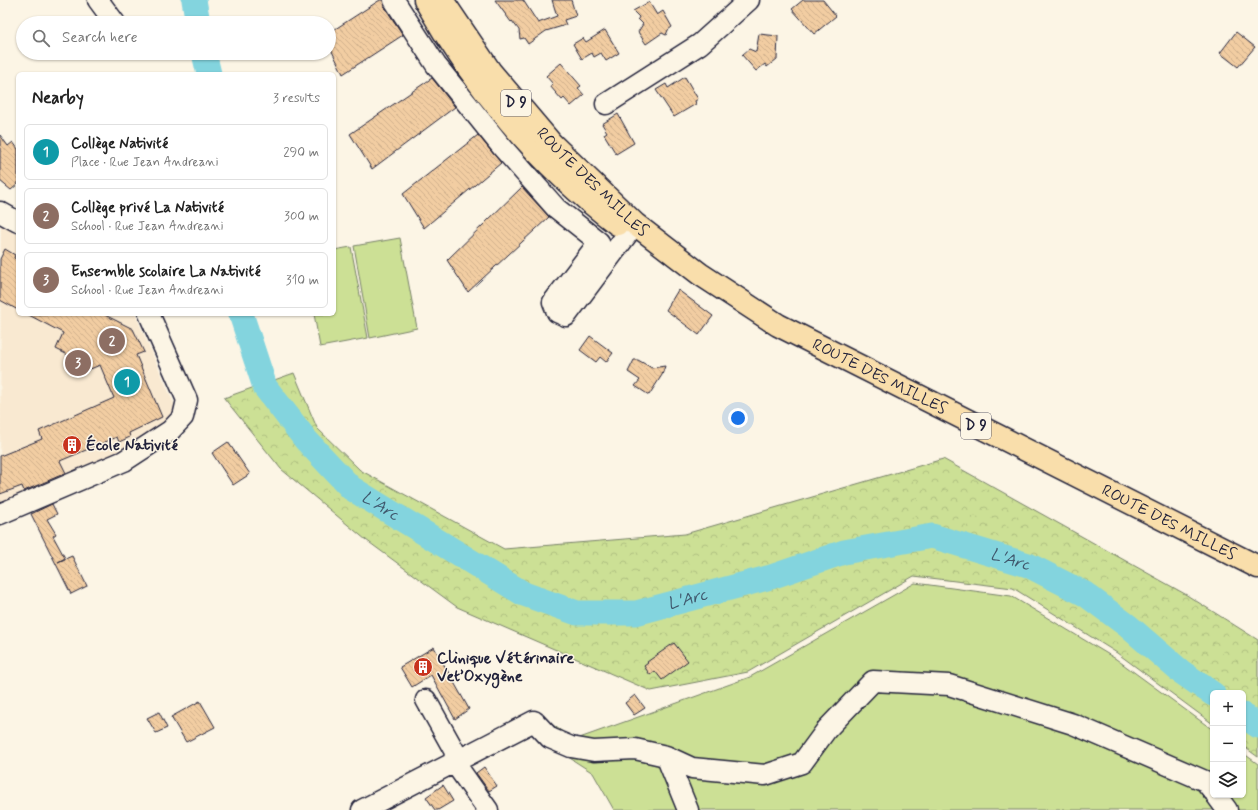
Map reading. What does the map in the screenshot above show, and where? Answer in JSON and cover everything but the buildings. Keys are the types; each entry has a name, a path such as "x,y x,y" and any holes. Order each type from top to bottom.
{"main road":[{"name":"ROUTE DES MILLES","path":"425,0 461,57 525,139 573,188 778,325 1258,567"},
{"name":"ROUTE DES MILLES","path":"442,0 490,71 552,144 625,223"}],"street":[{"path":"98,0 110,16"},
{"path":"394,0 436,65 502,148 556,208 598,242"},
{"path":"606,104 700,44 749,0"},
{"path":"0,212 16,221"},
{"path":"625,223 566,316 557,312 553,302 598,242 625,223"},
{"path":"0,514 124,461 170,431 183,417 186,400 150,316"},
{"path":"362,810 534,721 550,738 571,746 594,751 636,749 666,756 692,768 765,775 802,763 827,729 873,681 949,685 1073,724 1205,781 1210,787"},
{"path":"426,700 455,752 454,762 488,810"},
{"path":"666,756 688,810"},
{"path":"1218,798 1227,810"}],"shaded area":[{"path":"1,224 16,234 16,316 136,316 177,411 166,426 117,457 0,507"}],"green space":[{"path":"400,238 417,328 370,338 354,246"},
{"path":"351,247 368,338 320,347 314,316 336,316 336,250"},
{"path":"294,373 317,428 360,470 504,549 685,534 943,459 1185,594 1258,640 1258,757 1246,748 1246,690 1210,690 1210,722 1117,653 1013,588 914,576 748,672 651,691 457,607 366,540 281,469 224,398"},
{"path":"915,583 1011,596 1116,659 1210,728 1210,798 1246,798 1246,755 1258,764 1258,810 614,810 593,773 531,733 546,720 574,740 750,677"}],"waterway":[{"name":"L'Arc","path":"194,0 197,16"},
{"name":"L'Arc","path":"206,60 209,72"},
{"name":"L'Arc","path":"242,316 265,387 306,440 351,488 524,594 577,613 636,613 771,577 844,552 932,536 1028,565 1085,594 1128,626 1180,671 1210,692"},
{"name":"L'Arc","path":"1246,717 1258,726"}],"place":[{"name":"Collège privé La Nativité","path":"112,341"},
{"name":"Ensemble scolaire La Nativité","path":"78,363"},
{"name":"Collège Nativité","path":"127,382"},
{"name":"École Nativité","path":"72,445"},
{"name":"Clinique Vétérinaire Vet’Oxygène","path":"423,667"}]}
